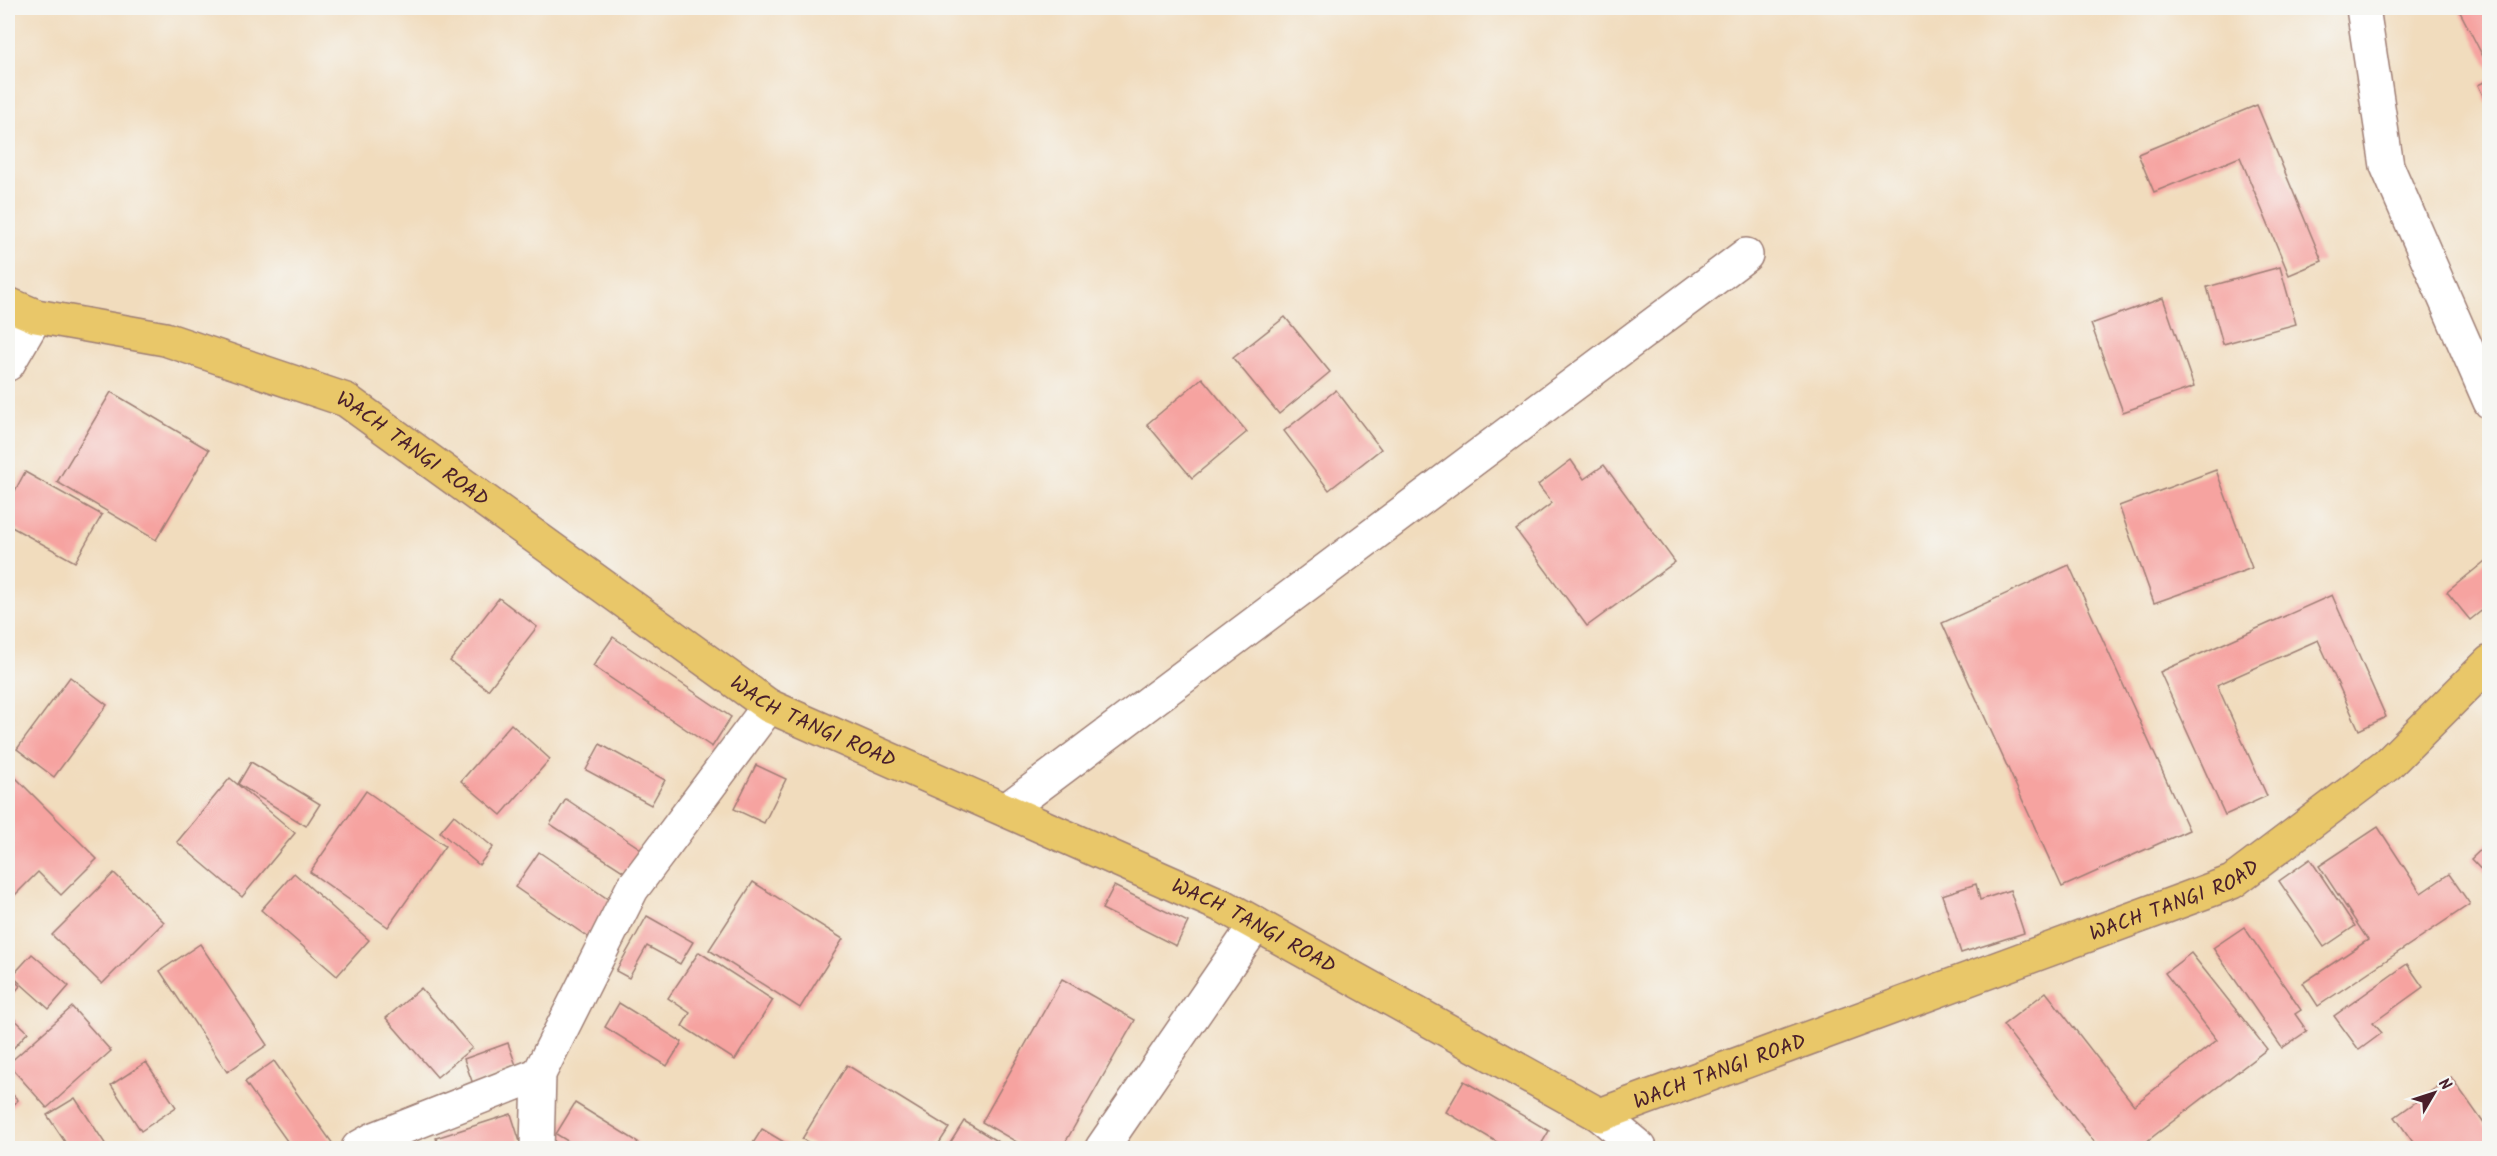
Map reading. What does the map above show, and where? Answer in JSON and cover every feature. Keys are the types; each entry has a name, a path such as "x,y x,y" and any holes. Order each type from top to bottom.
{"main road":[{"name":"WACH TANGI ROAD","path":"22,310 165,339 346,400 769,706 1225,907 1600,1115 2232,882 2387,765 2490,662"}],"street":[{"path":"2363,8 2387,166 2490,402"},
{"path":"1005,810 1746,255"},
{"path":"8,364 22,310"},
{"path":"537,1149 539,1074 632,889 769,706"},
{"path":"1102,1149 1256,924"},
{"path":"357,1149 374,1139 539,1074"},
{"path":"1600,1115 1640,1149"}],"building":[{"path":"2458,8 2484,8 2490,18 2490,70"},
{"path":"2490,79 2490,103 2487,104 2478,85"},
{"path":"2257,105 2322,261 2289,275 2240,157 2154,192 2138,154"},
{"path":"2280,267 2296,324 2223,344 2207,287"},
{"path":"2163,298 2194,387 2123,412 2091,324"},
{"path":"1285,317 1330,372 1279,414 1233,358"},
{"path":"1202,378 1247,432 1192,478 1147,424"},
{"path":"1336,390 1381,449 1329,490 1284,431"},
{"path":"111,392 209,450 156,540 57,482"},
{"path":"1571,460 1584,479 1604,465 1675,562 1587,626 1516,530 1552,503 1538,485"},
{"path":"2216,470 2252,568 2154,603 2119,506"},
{"path":"25,472 102,515 75,562 8,525 8,504"},
{"path":"2490,557 2490,604 2470,620 2447,592"},
{"path":"2069,565 2189,830 2062,887 1942,623"},
{"path":"2332,595 2386,717 2359,730 2318,640 2217,685 2267,796 2225,815 2160,672"},
{"path":"499,598 537,627 488,690 450,661"},
{"path":"613,637 731,717 712,747 593,666"},
{"path":"70,677 107,705 54,777 17,749"},
{"path":"511,724 550,759 501,815 461,781"},
{"path":"600,744 665,780 651,805 586,770"},
{"path":"251,762 320,804 306,826 238,784"},
{"path":"756,765 786,779 764,823 734,809"},
{"path":"14,776 97,859 61,895 38,872 8,902 8,782"},
{"path":"230,778 295,833 242,897 177,842"},
{"path":"366,791 445,846 388,927 310,872"},
{"path":"566,799 647,853 632,877 550,824"},
{"path":"454,815 493,847 479,865 440,832"},
{"path":"2378,827 2421,893 2449,874 2470,904 2318,1006 2303,983 2368,940 2319,866"},
{"path":"2490,841 2490,879 2471,859"},
{"path":"539,852 615,904 591,939 515,887"},
{"path":"2310,859 2355,926 2324,947 2279,881"},
{"path":"114,873 164,922 102,984 52,935"},
{"path":"294,873 369,940 337,976 261,910"},
{"path":"753,882 843,939 800,1008 709,950"},
{"path":"1976,884 1980,900 2010,890 2024,933 1961,953 1942,895"},
{"path":"1114,886 1188,922 1176,946 1102,909"},
{"path":"647,916 693,942 680,964 647,946 629,978 616,971"},
{"path":"2244,927 2301,1010 2295,1014 2307,1031 2282,1048 2213,948"},
{"path":"200,944 267,1045 227,1072 160,971"},
{"path":"699,952 773,1000 735,1060 682,1026 690,1013 668,998"},
{"path":"2191,953 2267,1049 2138,1148 2099,1148 2003,1025 2046,992 2134,1105 2217,1040 2165,973"},
{"path":"32,954 69,986 49,1009 12,976"},
{"path":"2407,964 2423,987 2373,1023 2382,1033 2359,1050 2334,1016"},
{"path":"8,974 20,986 8,1000"},
{"path":"1062,979 1135,1020 1062,1148 1027,1148 982,1122"},
{"path":"421,988 472,1048 437,1077 386,1018"},
{"path":"619,1003 682,1042 667,1066 605,1027"},
{"path":"72,1007 111,1051 47,1108 8,1064"},
{"path":"8,1013 28,1032 8,1054"},
{"path":"508,1043 517,1068 473,1084 464,1059"},
{"path":"274,1061 333,1144 326,1148 292,1148 245,1082"},
{"path":"146,1062 176,1107 141,1131 111,1085"},
{"path":"847,1065 949,1128 936,1148 818,1148 802,1139"},
{"path":"2451,1077 2490,1132 2490,1148 2417,1148 2395,1117"},
{"path":"1464,1081 1549,1131 1539,1148 1507,1148 1446,1112"},
{"path":"8,1090 18,1100 8,1111"},
{"path":"75,1098 108,1148 69,1148 47,1115"},
{"path":"575,1103 638,1142 634,1148 579,1148 556,1134"},
{"path":"511,1114 522,1148 439,1148 436,1138"},
{"path":"964,1121 1008,1148 947,1148"},
{"path":"762,1129 794,1148 750,1148"}]}
